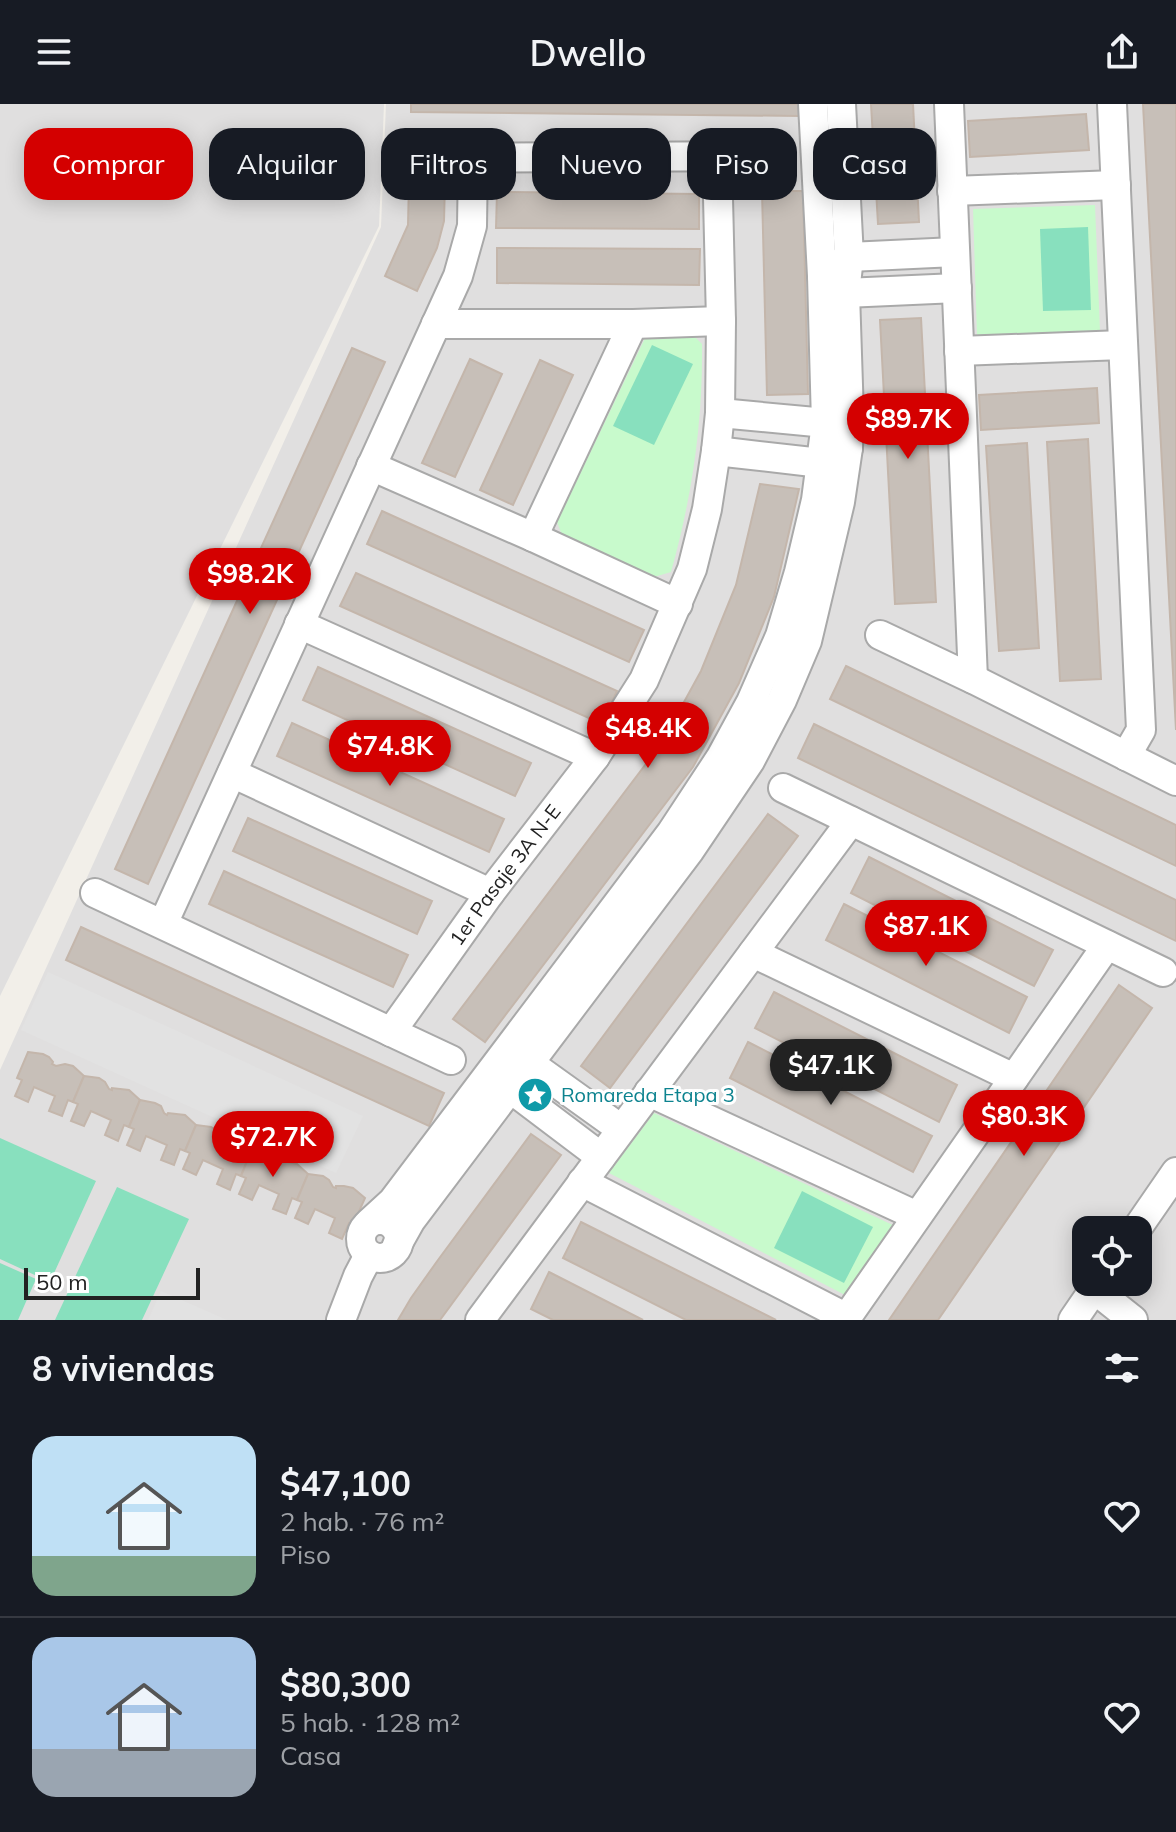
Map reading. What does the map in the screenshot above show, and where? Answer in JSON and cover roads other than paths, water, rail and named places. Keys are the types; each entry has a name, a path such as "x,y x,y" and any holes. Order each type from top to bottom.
{"street":[{"path":"813,104 826,423 816,500 780,636 751,702 721,757 671,833 393,1201 364,1228 361,1239 365,1250 374,1257 386,1257 394,1250 411,1220 690,850 750,761 782,700 807,641 840,502 848,448 845,293 849,257 841,104"},
{"path":"949,104 973,679"},
{"path":"1112,104 1141,730 1126,756"},
{"path":"516,159 687,157"},
{"path":"952,191 1116,185"},
{"path":"163,924 458,276 472,226 472,200"},
{"name":"1er Pasaje 3A N-E","path":"391,1032 490,893 595,757 644,680 692,569 707,509 720,413 718,200"},
{"path":"822,276 849,257 955,252"},
{"path":"822,276 845,293 957,288"},
{"path":"436,324 721,321"},
{"path":"533,537 633,324"},
{"path":"959,351 1123,345"},
{"path":"720,413 826,423 848,448"},
{"path":"716,451 821,463 848,448"},
{"path":"371,466 678,604"},
{"path":"299,624 595,757"},
{"path":"880,635 1176,781"},
{"path":"232,773 490,893"},
{"path":"783,788 1163,972"},
{"path":"480,1320 851,821"},
{"path":"95,893 451,1060"},
{"path":"582,1182 846,1319 1107,945"},
{"path":"753,953 1014,1078"},
{"path":"498,1059 529,1063 621,1129"},
{"path":"498,1059 511,1089 601,1157"},
{"path":"649,1092 917,1216"},
{"path":"1146,1216 1174,1178"},
{"path":"369,1223 380,1220 391,1224 398,1234 397,1245"},
{"path":"341,1320 369,1255"},
{"path":"1073,1320 1090,1296"},
{"path":"1108,1296 1133,1320"}],"place":[{"name":"Romareda Etapa 3","path":"535,1095"}]}
